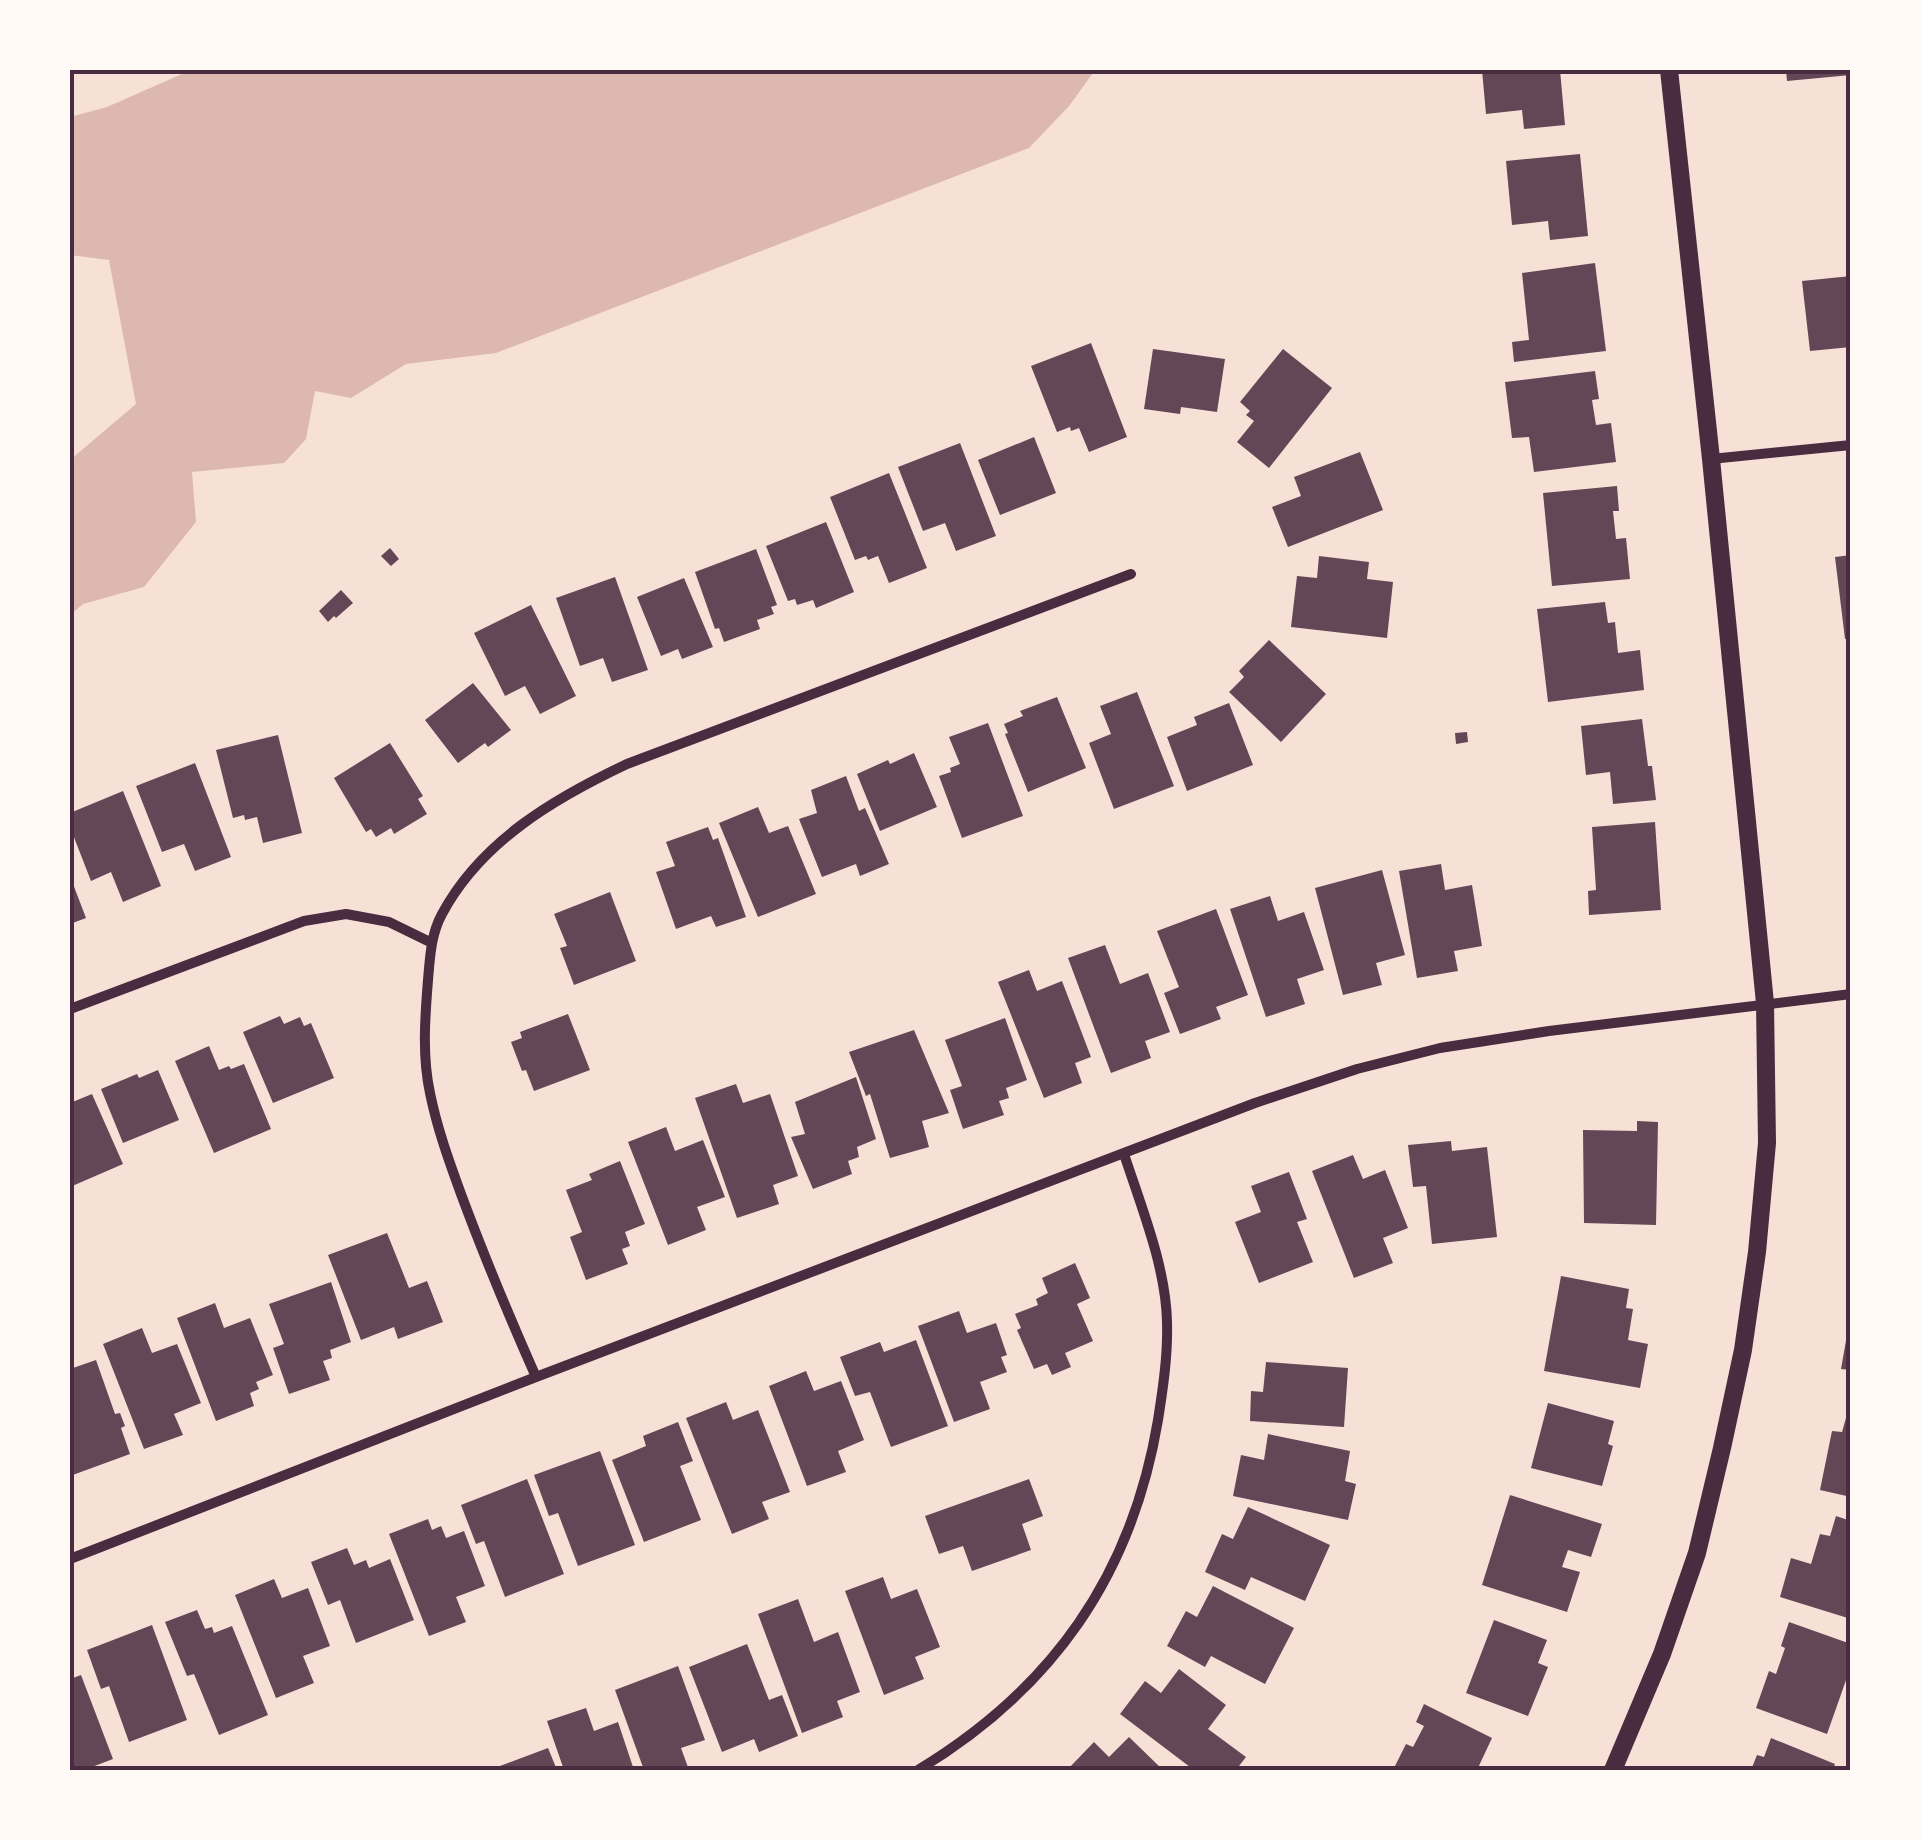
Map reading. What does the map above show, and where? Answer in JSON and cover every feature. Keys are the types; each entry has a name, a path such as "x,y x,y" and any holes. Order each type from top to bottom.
{"street":[{"path":"1613,1770 1662,1654 1697,1553 1739,1366 1757,1252 1767,1143 1765,1003 1669,70"},
{"path":"1711,459 1851,445"},
{"path":"536,1376 486,1264 441,1139 429,1090 424,1027 432,943 441,915 472,870 519,826 575,788 627,764 1130,574"},
{"path":"70,1009 304,921 346,914 389,922 432,943"},
{"path":"70,1559 536,1376 1340,1074 1440,1048 1851,994"},
{"path":"918,1770 968,1738 1012,1701 1050,1660 1084,1616 1139,1506 1154,1446 1168,1320 1156,1250 1124,1154"}],"shaded area":[{"path":"185,70 1095,70 1069,106 1029,148 496,353 406,364 351,398 315,391 306,439 284,463 192,472 196,522 144,587 83,604 70,615 70,460 136,404 109,260 70,255 70,117 107,107"}],"building":[{"path":"1482,70 1560,70 1565,125 1524,129 1522,110 1486,114"},
{"path":"1786,70 1851,70 1851,75 1787,81"},
{"path":"1580,154 1588,236 1550,240 1548,221 1512,225 1506,161"},
{"path":"1595,263 1606,351 1514,362 1512,342 1529,340 1522,273"},
{"path":"1851,276 1851,347 1810,351 1802,281"},
{"path":"1091,343 1127,437 1089,452 1079,428 1057,432 1031,366"},
{"path":"1153,349 1225,359 1217,412 1181,407 1180,414 1144,409"},
{"path":"1283,349 1332,388 1269,468 1237,442 1254,421 1240,402"},
{"path":"1595,371 1599,399 1592,400 1596,425 1611,423 1616,462 1534,472 1529,437 1512,438 1505,382"},
{"path":"1034,437 1056,493 1000,515 978,460"},
{"path":"960,443 996,536 956,551 945,523 923,531 898,467"},
{"path":"1360,452 1383,510 1288,547 1272,507 1301,496 1294,477"},
{"path":"889,473 927,568 889,583 878,556 855,560 830,497"},
{"path":"1617,486 1619,511 1613,511 1616,539 1626,538 1630,579 1552,586 1543,493"},
{"path":"826,522 854,592 816,608 813,600 797,605 795,599 788,601 766,546"},
{"path":"390,548 399,559 391,566 381,556"},
{"path":"756,549 777,605 771,607 774,614 757,620 760,629 724,642 719,628 715,629 695,572"},
{"path":"1851,555 1851,638 1845,639 1835,557"},
{"path":"1319,556 1369,562 1367,579 1393,582 1387,638 1291,627 1297,576 1317,578"},
{"path":"615,577 648,670 612,682 603,658 580,666 556,598"},
{"path":"684,578 713,647 682,659 678,649 661,656 637,597"},
{"path":"341,590 353,603 328,622 319,611"},
{"path":"1605,602 1608,623 1615,622 1618,653 1640,650 1644,690 1548,702 1537,609"},
{"path":"531,605 576,696 540,714 525,686 505,696 474,633"},
{"path":"1269,640 1326,694 1281,742 1229,692 1244,677 1239,671"},
{"path":"473,683 511,730 458,763 425,720"},
{"path":"1137,692 1174,786 1114,809 1089,743 1111,734 1100,706"},
{"path":"1057,697 1086,768 1028,792 1004,724 1023,716 1020,711"},
{"path":"1229,703 1253,765 1187,791 1167,737 1197,725 1194,717"},
{"path":"1642,719 1656,800 1613,804 1610,772 1586,775 1581,726"},
{"path":"988,723 1023,816 962,838 939,776 960,764 949,737"},
{"path":"1467,732 1468,742 1456,744 1455,733"},
{"path":"278,735 302,833 263,843 257,817 233,818 216,750"},
{"path":"390,743 423,796 418,799 427,814 394,834 391,828 376,837 371,829 366,832 334,778"},
{"path":"914,753 937,807 880,831 857,774"},
{"path":"195,763 231,857 195,871 184,844 162,852 136,786"},
{"path":"846,776 859,811 865,808 889,864 860,876 856,864 822,877 799,819 817,813 811,790"},
{"path":"123,791 161,886 123,902 111,872 91,881 70,827 70,813"},
{"path":"758,807 769,833 788,826 816,894 758,917 719,823"},
{"path":"1655,822 1661,910 1589,915 1588,891 1596,890 1592,827"},
{"path":"708,827 713,840 718,838 746,917 716,927 711,916 676,929 656,872 675,866 666,842"},
{"path":"1441,864 1445,890 1472,885 1482,946 1454,951 1458,971 1417,978 1399,871"},
{"path":"1382,870 1405,955 1376,963 1382,985 1343,995 1315,888"},
{"path":"70,876 86,918 70,924"},
{"path":"610,892 636,961 574,985 560,948 567,946 554,914"},
{"path":"1270,896 1278,921 1304,912 1324,970 1297,979 1305,1004 1266,1017 1230,909"},
{"path":"1216,909 1248,995 1216,1007 1221,1019 1180,1034 1164,993 1179,987 1157,931"},
{"path":"1105,945 1120,984 1148,973 1170,1032 1145,1041 1151,1058 1111,1073 1068,958"},
{"path":"1029,970 1037,991 1062,981 1091,1057 1075,1063 1082,1083 1044,1098 998,982"},
{"path":"568,1014 590,1070 534,1091 511,1042 522,1038 520,1032"},
{"path":"280,1016 284,1024 300,1017 304,1026 311,1023 334,1078 273,1103 243,1032"},
{"path":"1005,1018 1027,1080 1006,1088 1009,1098 999,1101 1004,1115 963,1129 950,1090 962,1086 945,1040"},
{"path":"914,1030 949,1113 922,1121 929,1147 890,1158 870,1094 866,1096 849,1052"},
{"path":"209,1046 219,1070 244,1064 271,1129 214,1153 175,1061"},
{"path":"158,1070 179,1120 123,1143 101,1089"},
{"path":"856,1077 876,1139 857,1147 859,1157 848,1161 852,1174 813,1189 791,1137 805,1134 795,1102"},
{"path":"736,1084 743,1103 770,1094 798,1176 773,1185 779,1204 737,1218 695,1098"},
{"path":"92,1094 123,1164 70,1187 70,1103"},
{"path":"1637,1121 1658,1122 1656,1225 1584,1223 1583,1130 1637,1131"},
{"path":"666,1127 675,1151 703,1140 725,1197 697,1207 706,1230 668,1245 628,1142"},
{"path":"1451,1141 1452,1151 1487,1147 1497,1237 1432,1244 1426,1186 1413,1187 1408,1145"},
{"path":"1353,1155 1363,1179 1385,1170 1408,1228 1383,1238 1393,1263 1354,1278 1312,1171"},
{"path":"620,1161 645,1224 625,1232 630,1246 622,1249 628,1264 586,1280 570,1237 582,1232 566,1190 592,1180 589,1174"},
{"path":"1289,1172 1307,1219 1297,1222 1313,1262 1259,1283 1235,1222 1261,1212 1251,1186"},
{"path":"387,1233 409,1288 427,1281 443,1322 398,1339 394,1327 361,1340 328,1255"},
{"path":"1075,1263 1090,1298 1077,1304 1093,1341 1065,1353 1071,1367 1052,1375 1047,1364 1034,1369 1017,1330 1021,1328 1015,1314 1038,1305 1036,1299 1048,1293 1042,1278"},
{"path":"1561,1276 1629,1289 1626,1308 1633,1309 1628,1340 1648,1344 1640,1388 1544,1371"},
{"path":"331,1282 351,1342 330,1350 332,1358 323,1361 330,1380 289,1394 273,1348 284,1344 269,1304"},
{"path":"215,1303 224,1328 250,1318 273,1375 256,1382 259,1389 250,1393 254,1406 216,1421 177,1318"},
{"path":"959,1311 967,1333 996,1323 1007,1355 1001,1357 1007,1372 980,1382 990,1409 954,1422 918,1326"},
{"path":"142,1328 152,1353 177,1344 201,1403 174,1414 183,1435 144,1449 103,1344"},
{"path":"1848,1329 1851,1330 1851,1370 1841,1369"},
{"path":"916,1340 948,1426 891,1447 870,1392 855,1396 840,1357 880,1342 884,1352"},
{"path":"96,1360 115,1414 120,1413 125,1426 121,1428 130,1454 70,1476 70,1369"},
{"path":"1266,1362 1348,1368 1344,1427 1250,1421 1251,1391 1263,1392"},
{"path":"806,1371 814,1391 841,1381 864,1440 838,1451 846,1472 807,1486 769,1386"},
{"path":"726,1402 733,1420 758,1410 790,1492 762,1502 769,1519 732,1534 686,1418"},
{"path":"1548,1403 1614,1421 1608,1444 1613,1446 1602,1486 1531,1468"},
{"path":"1850,1404 1851,1497 1820,1490 1832,1431 1842,1432"},
{"path":"678,1422 693,1461 680,1466 701,1520 644,1542 612,1460 646,1446 643,1436"},
{"path":"1268,1434 1350,1451 1345,1481 1356,1484 1348,1520 1233,1496 1241,1455 1264,1460"},
{"path":"600,1451 635,1545 578,1566 558,1513 549,1516 534,1475"},
{"path":"527,1479 564,1574 505,1597 484,1541 476,1544 461,1505"},
{"path":"1029,1479 1043,1516 1022,1524 1031,1550 972,1571 963,1546 939,1554 925,1516"},
{"path":"1510,1495 1602,1524 1591,1557 1568,1550 1562,1567 1580,1572 1567,1612 1482,1585"},
{"path":"1248,1507 1330,1545 1305,1601 1251,1577 1245,1590 1205,1572 1222,1534 1233,1539"},
{"path":"1836,1516 1851,1521 1851,1619 1780,1597 1791,1558 1811,1564 1820,1534 1830,1536"},
{"path":"428,1519 432,1530 441,1526 446,1538 464,1531 485,1586 456,1597 466,1622 429,1636 389,1534"},
{"path":"347,1548 354,1565 366,1560 369,1568 390,1559 414,1620 356,1643 340,1600 328,1605 311,1562"},
{"path":"883,1577 891,1599 917,1589 940,1647 915,1657 924,1679 884,1695 845,1591"},
{"path":"274,1579 282,1598 308,1588 330,1646 303,1656 314,1683 276,1698 235,1595"},
{"path":"1213,1586 1294,1628 1265,1684 1211,1656 1205,1667 1167,1646 1186,1611 1197,1617"},
{"path":"798,1599 814,1642 838,1632 860,1692 837,1701 843,1717 802,1733 758,1614"},
{"path":"197,1610 205,1629 212,1627 214,1633 232,1626 268,1715 219,1735 194,1674 187,1676 165,1622"},
{"path":"1494,1620 1547,1640 1538,1663 1548,1667 1528,1716 1466,1693"},
{"path":"1789,1622 1851,1644 1851,1666 1827,1734 1756,1708 1769,1671 1776,1674"},
{"path":"152,1625 187,1720 129,1742 109,1686 101,1689 87,1650"},
{"path":"747,1644 769,1700 782,1695 798,1736 759,1752 754,1739 722,1752 689,1667"},
{"path":"678,1666 705,1740 681,1748 689,1770 644,1770 615,1690"},
{"path":"1179,1669 1226,1705 1208,1729 1246,1757 1236,1770 1194,1770 1120,1714 1145,1681 1161,1693"},
{"path":"81,1675 113,1759 84,1770 70,1770 70,1679"},
{"path":"1424,1704 1492,1738 1477,1770 1393,1770 1406,1744 1413,1747 1424,1726 1416,1722"},
{"path":"586,1708 594,1731 618,1722 634,1770 564,1770 547,1721"},
{"path":"1129,1737 1163,1770 1067,1770 1094,1742 1109,1757"},
{"path":"1771,1738 1835,1764 1833,1770 1751,1770 1757,1755 1764,1757"},
{"path":"548,1748 557,1770 489,1770"}]}
